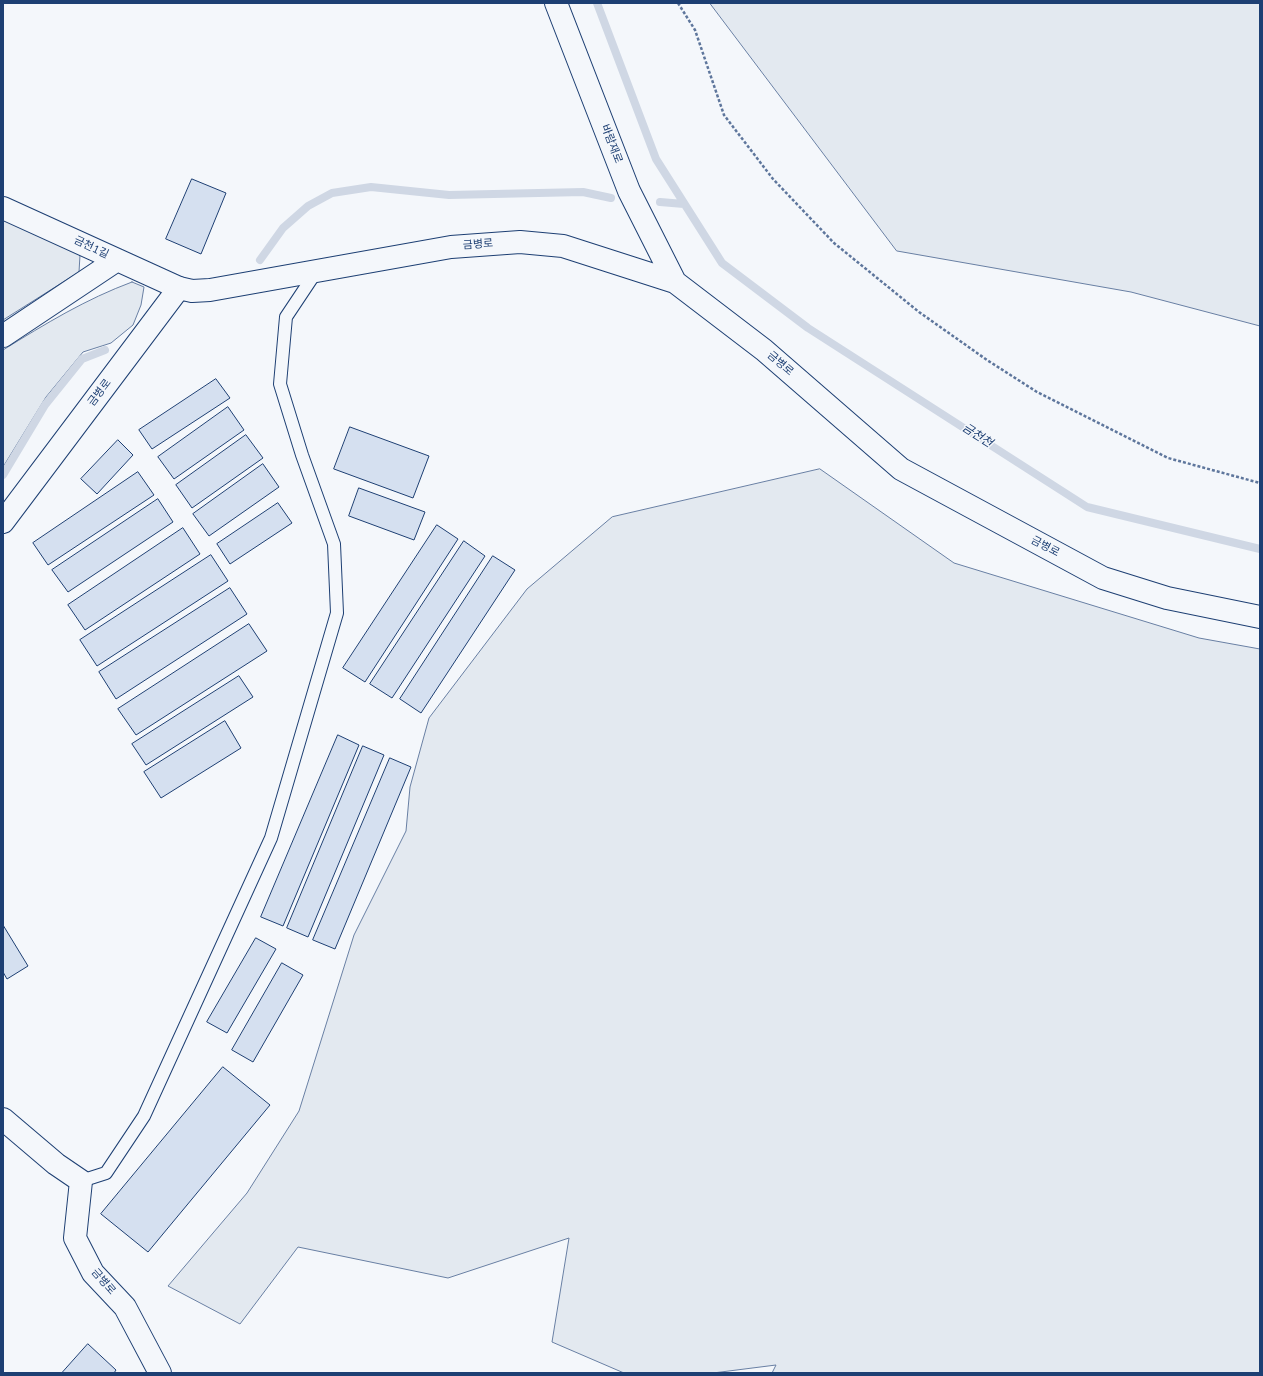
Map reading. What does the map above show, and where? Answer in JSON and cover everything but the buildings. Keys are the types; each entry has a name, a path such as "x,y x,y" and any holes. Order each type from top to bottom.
{"street":[{"name":"바람재로","path":"556,3 629,191 675,282"},
{"name":"금천1길","path":"3,208 179,288"},
{"name":"금병로","path":"3,522 179,288 192,291 210,290 451,247 520,242 563,246 675,282 764,350 901,469 1103,578 1167,598 1260,617"},
{"path":"3,336 117,260"},
{"path":"3,1119 56,1164 81,1182"},
{"name":"금병로","path":"81,1182 75,1238 93,1273 125,1307 160,1373"}],"lane":[{"path":"81,1182 106,1173 144,1116 271,838 337,613 334,544 302,455 280,384 286,317 316,272"}],"path":[{"path":"678,3 695,30 724,115 773,179 834,243 918,312 987,360 1037,392 1168,458 1260,483"}],"shaded area":[{"path":"710,3 1260,3 1260,326 1131,292 897,251"},
{"path":"3,219 80,255 79,272 3,320"},
{"path":"132,282 144,287 141,305 133,325 111,343 83,352 46,397 3,467 3,350 82,304"},
{"path":"820,469 954,563 1199,638 1260,649 1260,1373 772,1373 776,1365 713,1373 624,1373 552,1342 569,1238 448,1278 298,1247 240,1324 168,1286 247,1193 299,1111 354,935 406,831 410,787 429,718 527,589 612,517"}],"waterway":[{"name":"금천천","path":"597,3 656,159 722,263 808,328 1087,507 1260,549"},
{"path":"260,260 283,228 308,206 332,193 371,187 449,195 583,192 611,198"},
{"path":"660,202 684,204"},
{"path":"3,475 45,405 82,359 105,350"}]}
